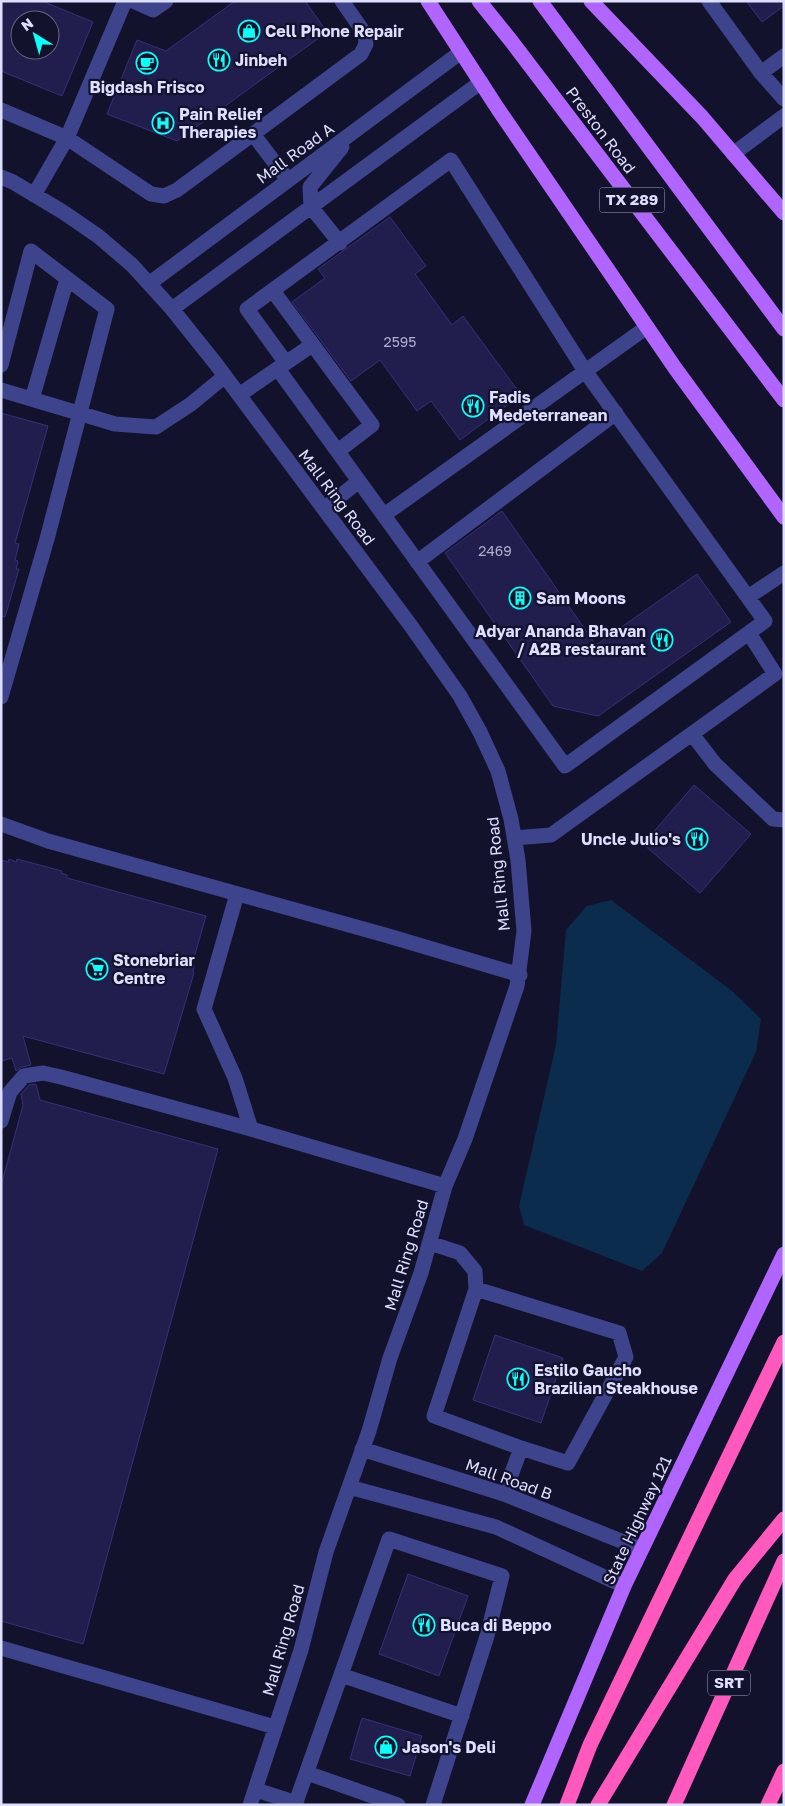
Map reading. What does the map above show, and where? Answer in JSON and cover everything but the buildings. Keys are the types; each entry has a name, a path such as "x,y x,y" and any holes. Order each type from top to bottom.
{"highway":[{"path":"567,1805 590,1745 784,1342"},
{"path":"598,1805 735,1579 784,1519"},
{"name":"SRT","path":"674,1805 784,1562"},
{"path":"768,1805 784,1771"}],"main road":[{"path":"428,1 498,109 675,368 784,517"},
{"name":"Preston Road","path":"479,1 784,400"},
{"name":"Preston Road","path":"540,1 784,329"},
{"path":"591,1 702,117 784,214"},
{"name":"State Highway 121","path":"532,1805 624,1586 784,1254"}],"street":[{"path":"34,195 67,138 125,1"},
{"path":"133,1 153,10 166,1"},
{"path":"1,110 67,138 151,194 164,196 177,190 361,54 366,44 365,34 342,1"},
{"path":"709,1 761,73 784,99"},
{"name":"Mall Road A","path":"150,283 461,52"},
{"path":"761,73 784,56"},
{"path":"172,309 481,82"},
{"path":"733,154 784,116"},
{"path":"340,243 311,207 310,186 355,130"},
{"path":"253,134 288,180"},
{"path":"451,160 585,371 765,621 565,766 359,481 282,366 247,309 273,291 451,160"},
{"name":"Mall Ring Road","path":"2,183 34,195 63,212 98,236 132,265 172,309 225,376 411,626 467,708 498,771 508,805 519,870 524,931 520,975 517,986 446,1186 430,1243 326,1552 301,1650 250,1805"},
{"path":"1,365 31,251 107,309 47,539 1,698"},
{"path":"32,399 67,279"},
{"path":"273,291 372,425 338,451"},
{"path":"384,515 647,327"},
{"path":"239,395 312,345"},
{"path":"1,390 115,424 156,427 191,404 225,376"},
{"path":"417,562 616,413"},
{"path":"324,509 359,481"},
{"path":"748,597 784,573"},
{"path":"514,838 551,836 692,734 779,680 748,633"},
{"path":"692,734 721,770 774,819 784,820"},
{"path":"1,824 48,841 520,975"},
{"path":"237,894 204,1009 235,1078 251,1129"},
{"path":"1,1121 10,1092 24,1076 43,1073 61,1076 251,1129 446,1186"},
{"path":"430,1243 460,1253 475,1270 476,1289 434,1416 568,1463 626,1357 619,1333 476,1289"},
{"path":"504,1494 521,1448"},
{"name":"Mall Road B","path":"362,1449 504,1494 642,1549"},
{"path":"349,1487 496,1527 624,1586"},
{"path":"295,1805 389,1539 502,1576 487,1636 433,1805"},
{"path":"1,1648 275,1727"},
{"path":"341,1675 462,1716"},
{"path":"306,1773 398,1805"},
{"path":"256,1790 287,1800 291,1805"}],"water":[{"path":"611,900 732,991 761,1019 756,1052 662,1253 642,1271 524,1225 519,1206 556,1045 566,930 587,906"}],"place":[{"name":"Cell Phone Repair","path":"249,31"},
{"name":"Jinbeh","path":"219,60"},
{"name":"Bigdash Frisco","path":"147,63"},
{"name":"Pain Relief Therapies","path":"163,123"},
{"name":"Fadis Medeterranean","path":"473,406"},
{"name":"Sam Moons","path":"520,598"},
{"name":"Adyar Ananda Bhavan / A2B restaurant","path":"662,640"},
{"name":"Uncle Julio's","path":"697,839"},
{"name":"Stonebriar Centre","path":"97,969"},
{"name":"Estilo Gaucho Brazilian Steakhouse","path":"518,1379"},
{"name":"Buca di Beppo","path":"424,1625"},
{"name":"Jason's Deli","path":"386,1747"}]}
